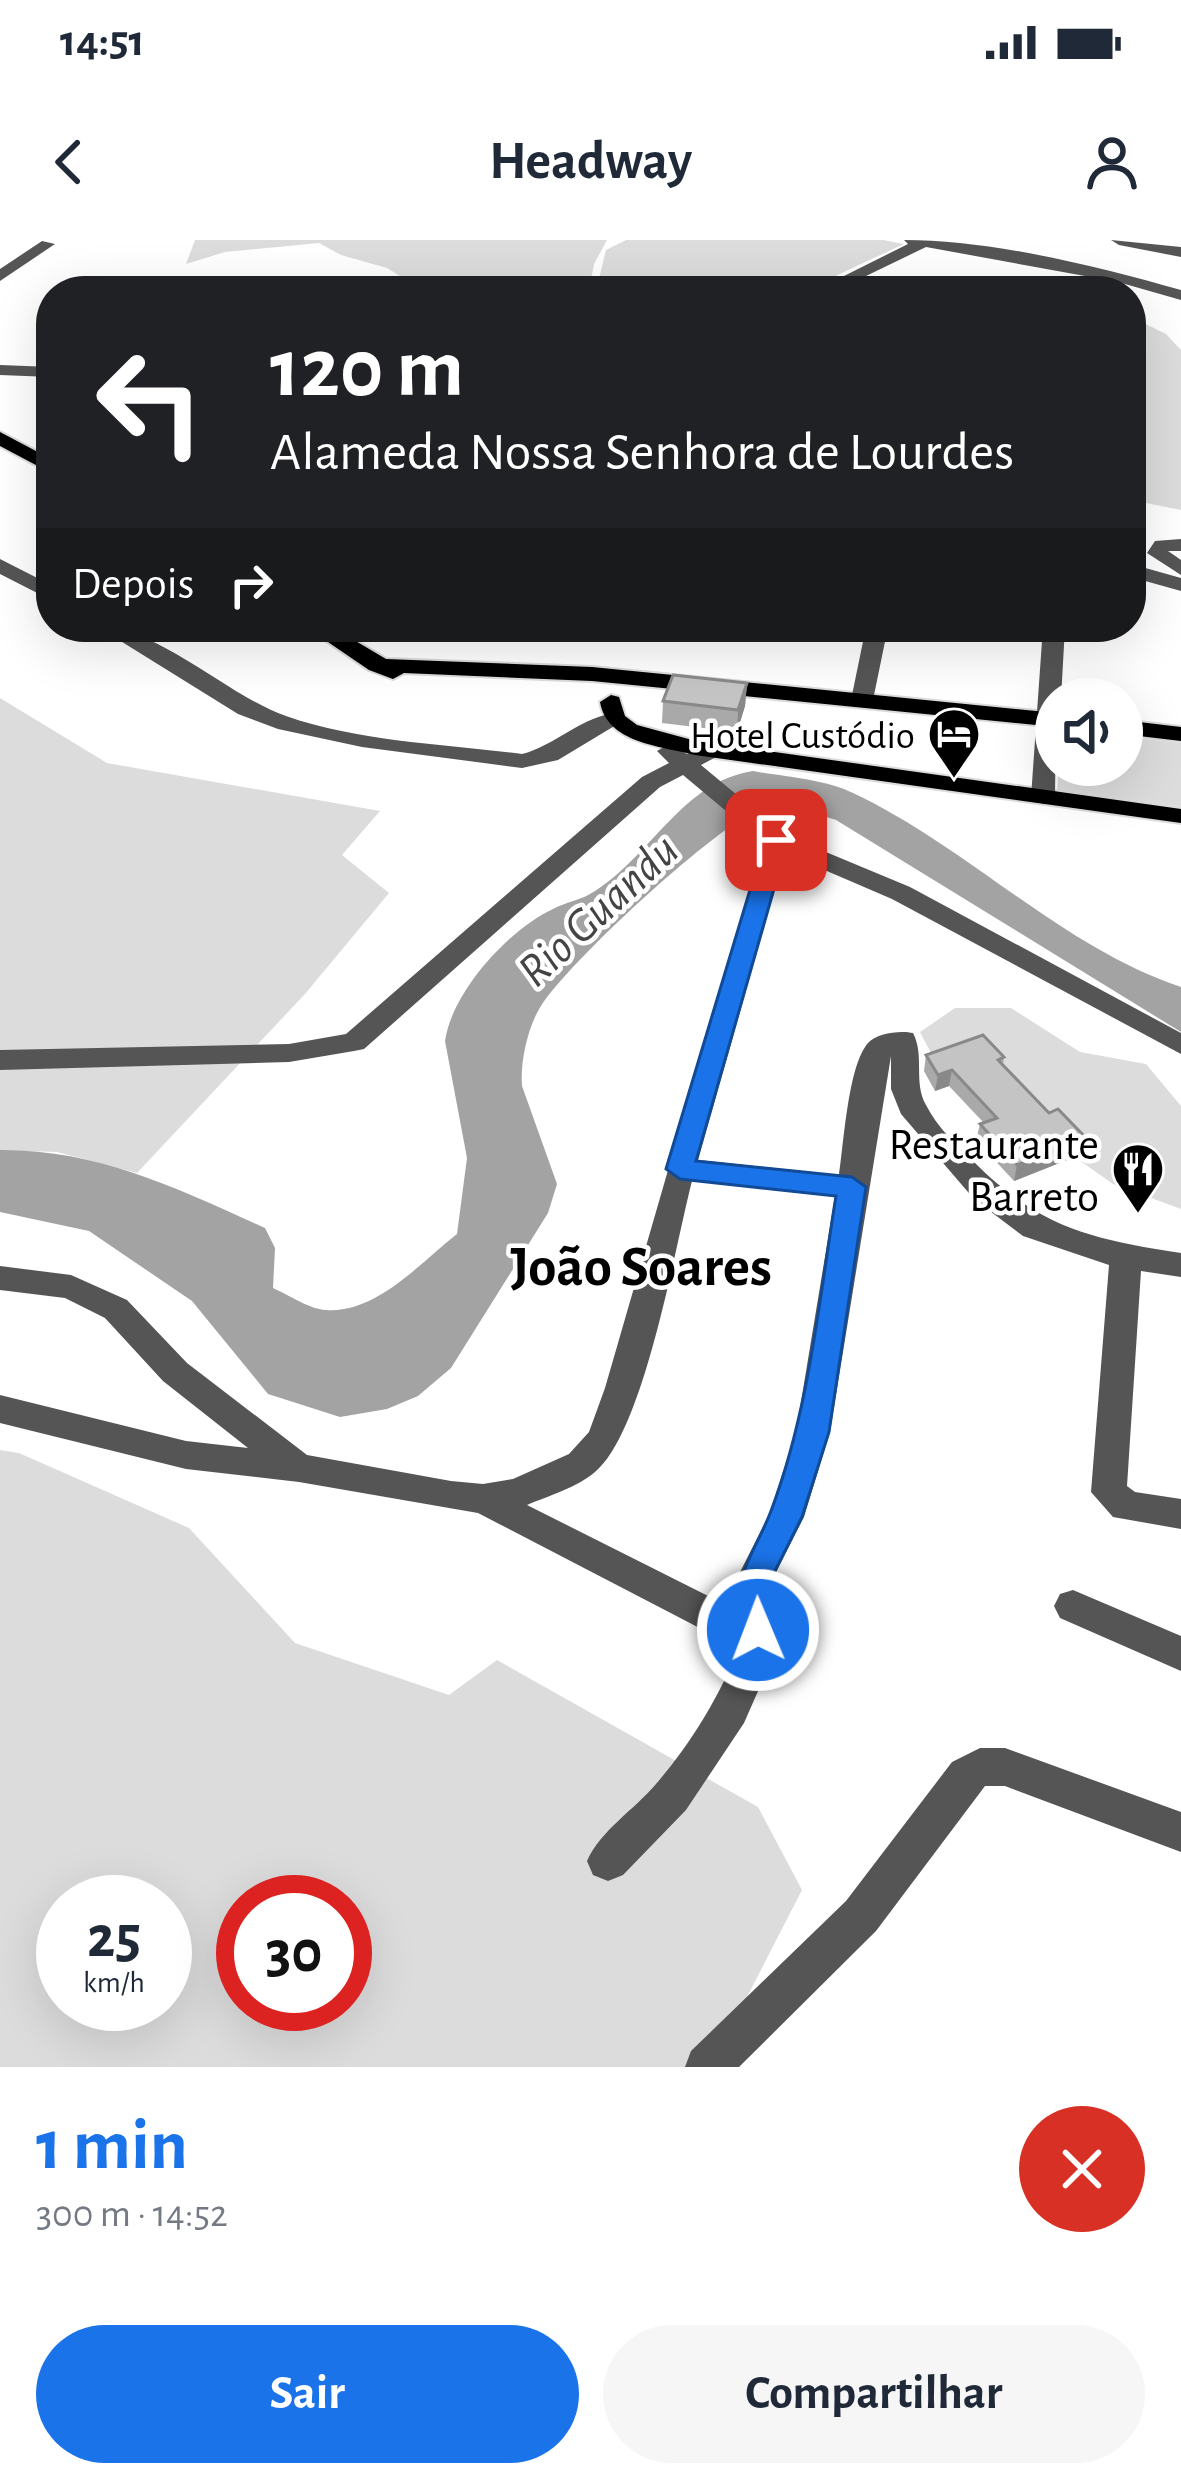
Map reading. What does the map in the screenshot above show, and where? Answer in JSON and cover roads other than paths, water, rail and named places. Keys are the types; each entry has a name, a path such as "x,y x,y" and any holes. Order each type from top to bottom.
{"main road":[{"path":"0,438 36,458"},
{"path":"340,642 376,665 424,678 578,689 650,737"},
{"path":"376,665 592,674 1035,717"},
{"path":"613,711 637,689 669,682"},
{"path":"1143,730 1181,734"},
{"path":"696,754 1181,816"}],"street":[{"path":"1119,240 1181,252"},
{"path":"852,276 921,241 1106,276"},
{"path":"0,276 47,244"},
{"path":"1146,285 1181,295"},
{"path":"0,370 36,371"},
{"path":"1181,545 1162,545 1156,553 1181,569"},
{"path":"0,565 36,585"},
{"path":"1146,574 1181,585"},
{"path":"133,642 265,717 362,740 522,761 544,758 613,711"},
{"path":"862,700 874,642"},
{"path":"1053,678 1054,642"},
{"path":"650,737 696,754 719,788 768,832 901,893 1181,1046"},
{"path":"0,1060 290,1053 354,1042 651,782 696,754"},
{"path":"1042,797 1043,786"},
{"path":"483,1499 547,1482 581,1464 604,1439 622,1388 768,832"},
{"path":"608,1861 672,1796 730,1710 759,1640 755,1576 785,1517 813,1432 873,1062 880,1046 903,1040 907,1097 939,1144 1010,1216 1040,1234 1181,1265"},
{"path":"680,1169 852,1187"},
{"path":"1126,1256 1108,1485 1114,1500 1126,1506 1181,1514"},
{"path":"0,1278 71,1287 116,1310 175,1372 299,1468"},
{"path":"0,1409 185,1455 299,1468 483,1499 759,1640"},
{"path":"1072,1606 1181,1654"},
{"path":"707,2067 861,1916 902,1866 952,1790 980,1767 1005,1767 1181,1832"}],"water":[{"name":"Rio Guandu","path":"753,771 817,781 853,793 936,840 1095,947 1181,987 1181,1032 836,820 795,809 763,809 733,825 674,871 580,960 541,1006 526,1044 522,1086 557,1184 548,1213 451,1368 418,1396 387,1409 340,1417 268,1394 192,1301 89,1231 0,1212 0,1150 70,1156 137,1174 265,1228 275,1248 273,1288 306,1304 345,1309 380,1295 457,1234 467,1158 445,1041 470,983 518,932 615,876 706,789"}],"place":[{"name":"Hotel Custódio","path":"954,780"},
{"name":"Restaurante Barreto","path":"1138,1215"}],"district":[{"name":"João Soares","path":"641,1265"}]}
